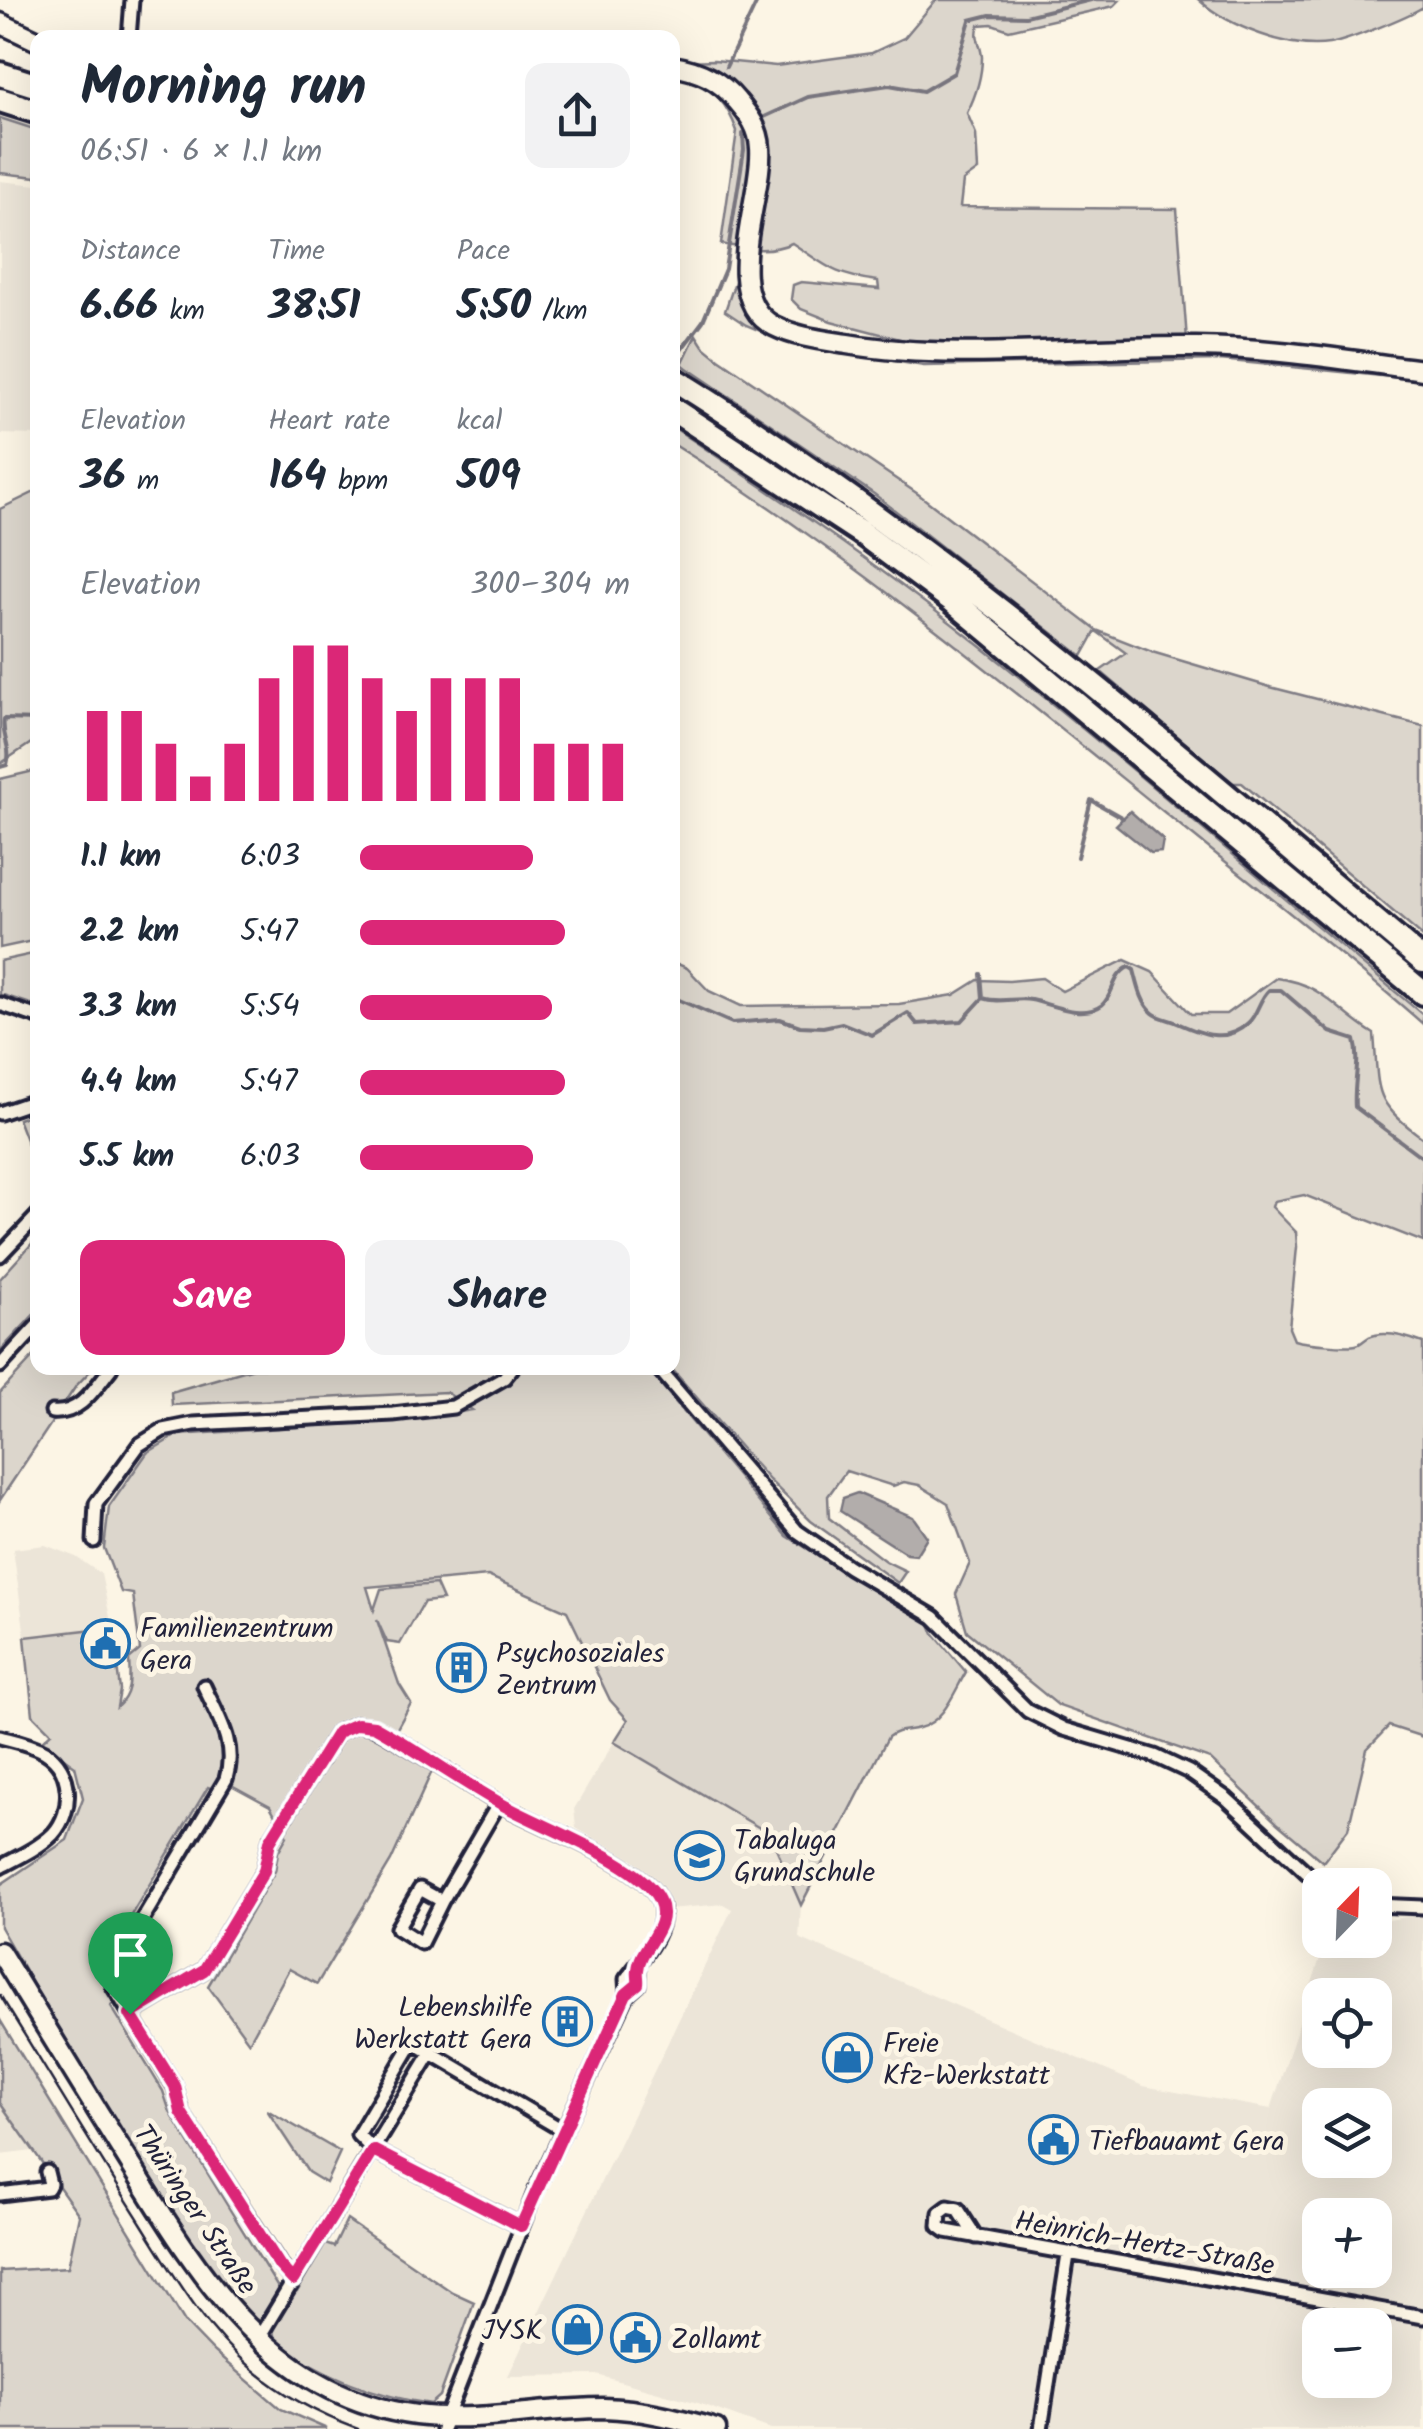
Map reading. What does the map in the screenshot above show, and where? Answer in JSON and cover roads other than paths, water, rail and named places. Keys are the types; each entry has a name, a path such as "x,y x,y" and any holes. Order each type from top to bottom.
{"highway":[{"path":"0,74 30,83"},
{"path":"0,100 30,109"},
{"path":"680,383 869,509 1068,662 1423,961"},
{"path":"680,414 860,532 1043,674 1423,993"}],"street":[{"path":"127,30 132,0"},
{"path":"0,23 30,36"},
{"path":"680,67 694,69 719,82 752,118 757,131 760,161 748,221 747,286 754,308 774,326 812,339 929,354 1197,347 1423,370"},
{"path":"0,1004 30,1013"},
{"path":"1,1113 30,1103"},
{"path":"0,1255 30,1223"},
{"path":"0,1366 30,1334"},
{"path":"52,1412 70,1412 105,1375"},
{"path":"94,1541 96,1504 139,1445 163,1430 193,1424 393,1414 453,1407 506,1375"},
{"path":"664,1375 798,1531 849,1567 934,1616 1028,1711 1064,1729 1155,1756 1189,1772 1226,1798 1302,1868"},
{"path":"204,1686 230,1744 232,1760 222,1786 120,1957 113,1986 175,2086 181,2112 280,2266 293,2280"},
{"path":"130,2014 204,1970 264,1871 270,1841 338,1732 357,1724 374,1726 536,1824 567,1835 646,1882 659,1898 663,1912 660,1928 638,1969 638,1984 626,1994 521,2226 444,2423"},
{"path":"0,1738 48,1753 67,1784 68,1804 52,1834 0,1868"},
{"path":"442,1901 420,1889 397,1928 421,1943 499,1803"},
{"path":"1392,1906 1423,1907"},
{"name":"Thüringer Straße","path":"0,1952 209,2286 258,2339 302,2370 354,2398 444,2423 608,2408 669,2416 716,2429"},
{"path":"521,2226 373,2150 358,2135 413,2042 564,2131"},
{"path":"258,2339 431,2052"},
{"path":"0,2194 48,2188 47,2172"},
{"name":"Heinrich-Hertz-Straße","path":"976,2237 1423,2317"},
{"path":"1041,2429 1068,2255"}],"waterway":[{"path":"726,67 758,0"},
{"path":"760,119 808,97 889,85 923,91 954,73 970,20 990,15 1026,16 1091,0"},
{"path":"680,351 703,321 725,269 744,150 743,134"},
{"path":"0,767 7,765 8,758 4,719 30,720"},
{"path":"1077,857 1091,800 1123,818"},
{"path":"680,1000 732,1023 780,1019 800,1026 842,1023 872,1035 908,1013 917,1024 962,1021 983,998 1031,1000 1076,1011 1094,1009 1106,1001 1119,975 1129,967 1134,970 1143,999 1153,1013 1194,1030 1221,1035 1239,1030 1251,1019 1269,990 1281,990 1330,1032 1355,1040 1355,1107 1423,1158"},
{"path":"981,974 983,998"}],"tram line":[{"path":"0,1995 165,2262 220,2337 277,2388 358,2429"}],"place":[{"name":"Familienzentrum Gera","path":"105,1643"},
{"name":"Psychosoziales Zentrum","path":"461,1668"},
{"name":"Tabaluga Grundschule","path":"699,1855"},
{"name":"Lebenshilfe Werkstatt Gera","path":"567,2022"},
{"name":"Freie Kfz-Werkstatt","path":"848,2058"},
{"name":"Tiefbauamt Gera","path":"1054,2140"},
{"name":"JYSK","path":"577,2329"},
{"name":"Zollamt","path":"636,2338"}]}
